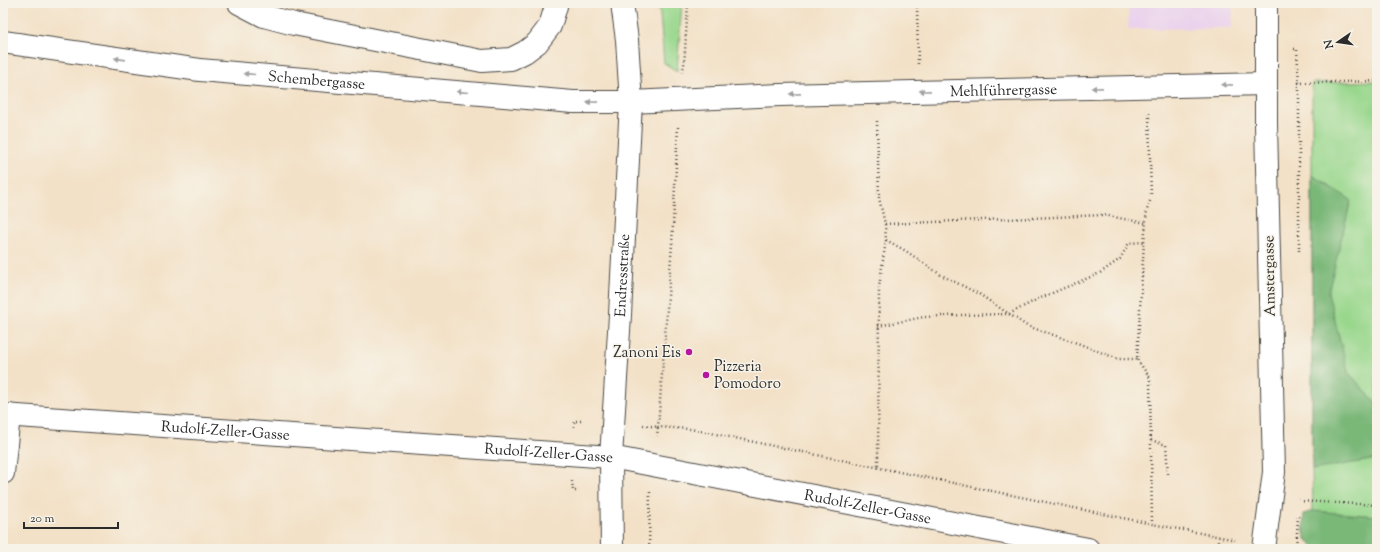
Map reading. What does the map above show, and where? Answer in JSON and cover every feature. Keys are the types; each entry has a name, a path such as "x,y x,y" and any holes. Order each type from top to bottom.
{"street":[{"path":"239,3 264,16 294,24 482,61 511,59 538,43 550,26 551,4"},
{"name":"Endresstraße","path":"612,549 612,457 631,102 627,40 622,3"},
{"name":"Amstergasse","path":"1265,546 1274,472 1266,84 1266,3"},
{"name":"Schembergasse","path":"3,42 200,70 573,102 631,102"},
{"name":"Mehlführergasse","path":"631,102 877,92 1266,84"},
{"path":"3,473 6,415"},
{"name":"Rudolf-Zeller-Gasse","path":"6,415 612,457 1088,549"}],"path":[{"path":"657,436 672,244 680,78 684,66 688,3"},
{"path":"917,3 918,92"},
{"path":"1266,84 1377,81"},
{"path":"1148,87 1151,198 1147,210 1144,242 1137,359 1150,378 1152,524"},
{"path":"877,92 879,198 885,224 886,240 879,287 878,467"},
{"path":"885,224 1103,215 1146,222"},
{"path":"886,240 906,251 941,276 979,294 1027,326 1118,359 1137,359"},
{"path":"878,326 924,317 1009,314 1038,299 1100,273 1120,259 1129,243 1144,242"},
{"path":"643,426 691,429 1265,546"},
{"path":"1151,440 1166,445 1168,474"},
{"path":"571,475 573,491 580,491"},
{"path":"649,549 651,485"},
{"path":"1298,501 1377,505"},
{"path":"1216,549 1219,537"}],"shaded area":[{"path":"1129,3 1233,3 1232,28 1128,29"}],"green space":[{"path":"659,3 682,3 677,71 664,63"},
{"path":"1377,81 1377,549 1318,549 1306,539 1304,530 1304,514 1313,511 1312,83"},
{"path":"1312,175 1351,200 1328,293 1348,372 1377,404 1377,459 1312,470"},
{"path":"1313,511 1377,516 1377,549 1318,549 1306,539 1304,530 1304,514"}],"place":[{"name":"Zanoni Eis","path":"689,352"},
{"name":"Pizzeria Pomodoro","path":"706,375"}]}
